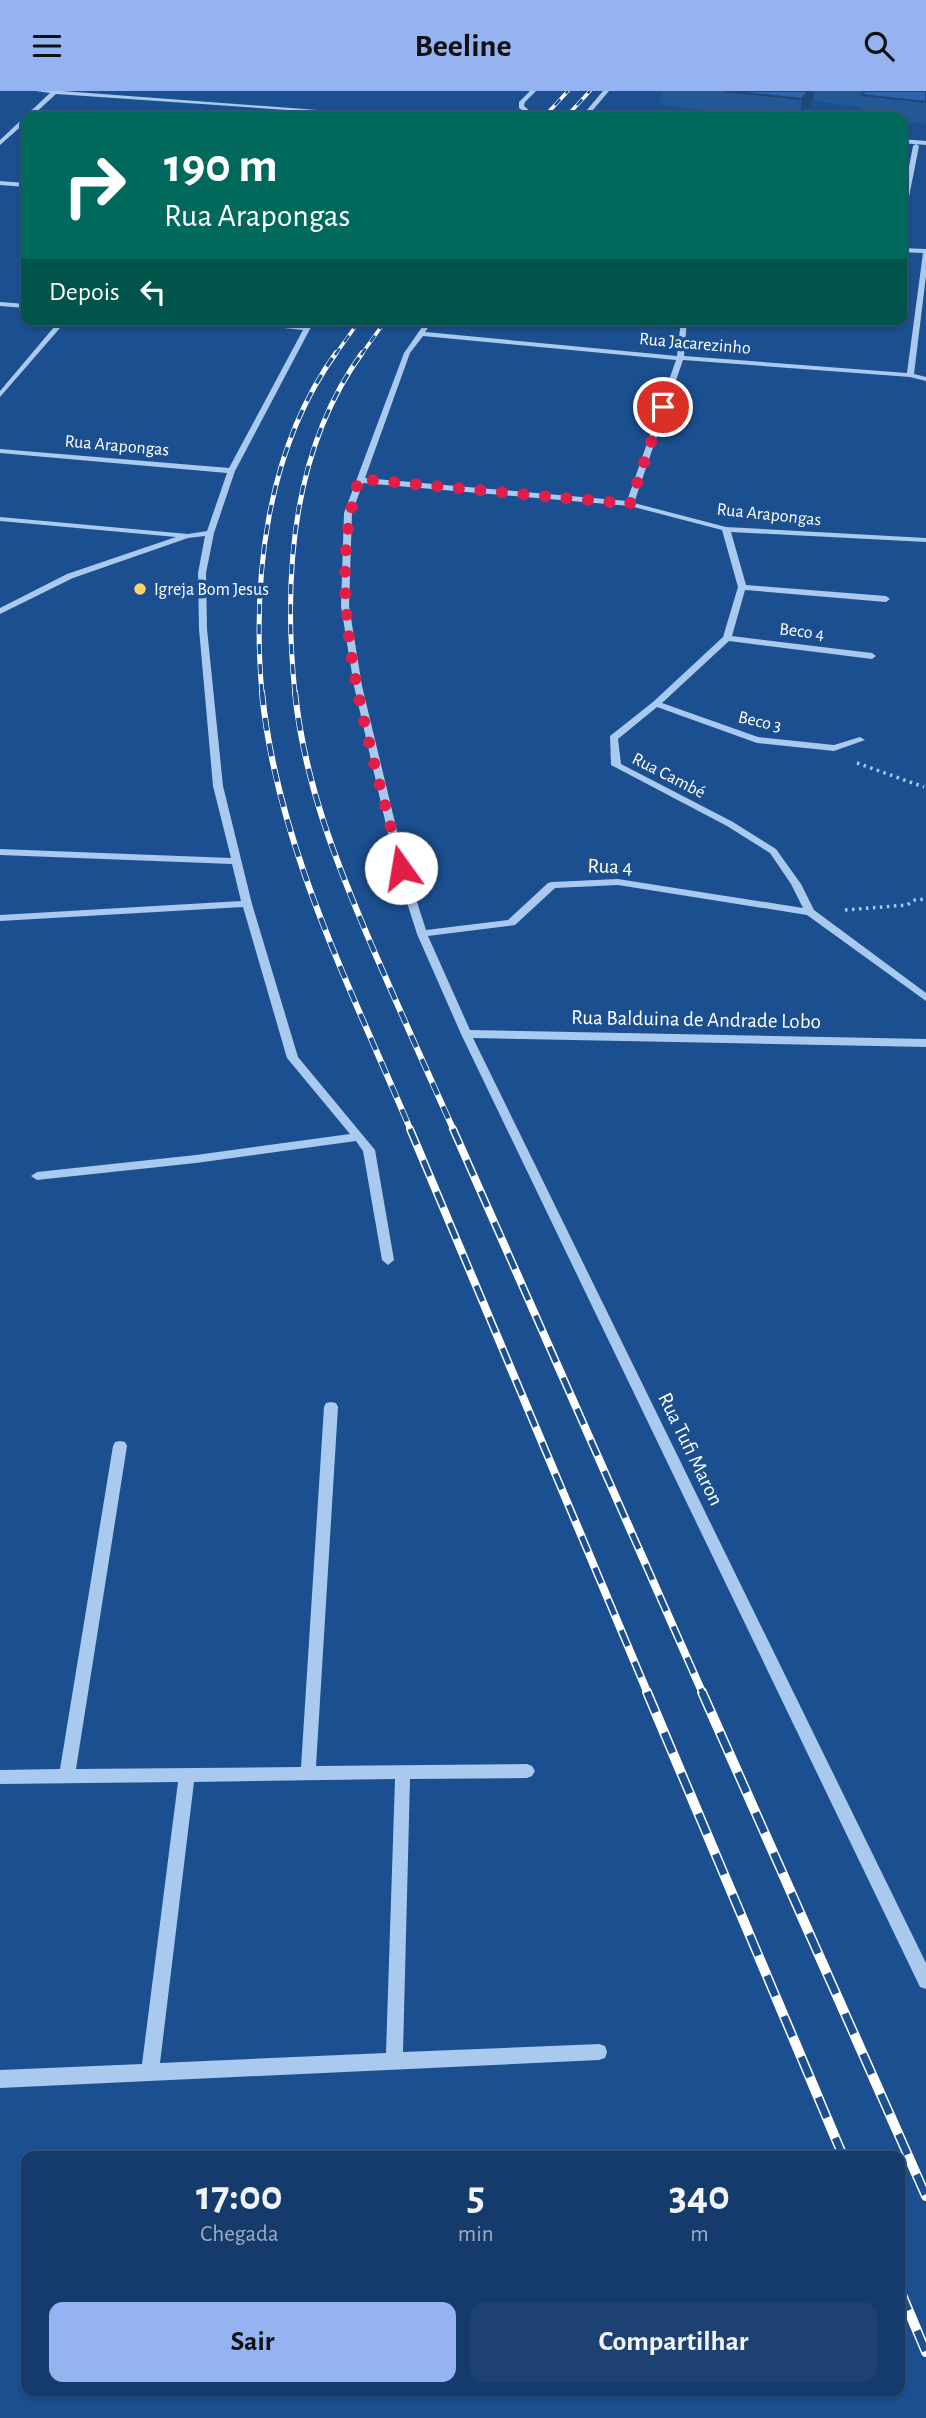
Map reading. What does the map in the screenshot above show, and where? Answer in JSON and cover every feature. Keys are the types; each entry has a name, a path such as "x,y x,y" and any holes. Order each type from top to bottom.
{"street":[{"path":"40,91 307,112"},
{"path":"528,112 521,107 522,102 533,91"},
{"path":"588,112 607,91"},
{"path":"33,112 55,92"},
{"path":"0,143 21,124"},
{"path":"907,143 926,145"},
{"path":"907,144 926,145"},
{"path":"907,192 916,146"},
{"path":"0,183 21,185"},
{"path":"907,250 926,251 909,375"},
{"path":"0,303 21,305"},
{"path":"0,395 59,326"},
{"path":"282,326 307,328 231,471 210,533 202,573 203,629 218,786 247,904 293,1058 369,1150 388,1260"},
{"name":"Rua Tufi Maron","path":"426,326 407,353 348,513 345,606 358,686 401,868 422,934 466,1034 926,1981"},
{"path":"630,504 680,358 683,326"},
{"name":"Rua Jacarezinho","path":"420,334 680,358 909,375 926,379"},
{"name":"Rua Arapongas","path":"0,451 231,471"},
{"name":"Rua Arapongas","path":"359,479 630,504 726,529 926,541"},
{"path":"0,519 188,536"},
{"path":"726,529 742,587 727,638"},
{"path":"0,611 70,576 188,536 210,533"},
{"path":"742,587 886,599"},
{"name":"Beco 4","path":"727,638 872,656"},
{"name":"Rua Cambé","path":"727,638 656,704 614,738 616,765 730,824 773,851 796,884 810,912 926,998"},
{"name":"Beco 3","path":"656,704 757,740 834,748 860,740"},
{"path":"0,852 236,861"},
{"name":"Rua 4","path":"422,934 512,923 552,885 618,882 810,912"},
{"path":"0,918 247,904"},
{"name":"Rua Balduina de Andrade Lobo","path":"466,1034 926,1043"},
{"path":"37,1176 196,1160 359,1137"},
{"path":"308,1773 331,1407"},
{"path":"67,1776 120,1446"},
{"path":"0,1777 527,1771"},
{"path":"394,2061 403,1772"},
{"path":"150,2072 187,1774"},
{"path":"0,2079 599,2052"}],"path":[{"path":"834,748 834,755 924,787"},
{"path":"810,912 907,905 915,900 926,899"}],"building":[{"path":"725,91 808,91 802,99"},
{"path":"865,91 926,91 926,102 862,95"}],"railway":[{"path":"549,112 568,91"},
{"path":"571,112 590,91"},
{"path":"335,355 356,326"},
{"path":"361,355 382,326"},
{"path":"262,694 260,606 269,517 279,473 294,431 312,391 336,353"},
{"path":"295,694 290,606 297,517 306,473 320,431 338,391 362,353"},
{"path":"262,692 270,749 300,861 342,971 411,1131"},
{"path":"295,692 306,759 324,824 374,951 454,1131"},
{"path":"410,1129 648,1694"},
{"path":"453,1129 703,1694"},
{"path":"647,1692 841,2151"},
{"path":"702,1692 926,2196"},
{"path":"905,2302 926,2352"}],"place":[{"name":"Igreja Bom Jesus","path":"140,589"}],"route":[{"path":"401,868 358,686 345,606 348,513 359,479 630,504 663,407"}]}
